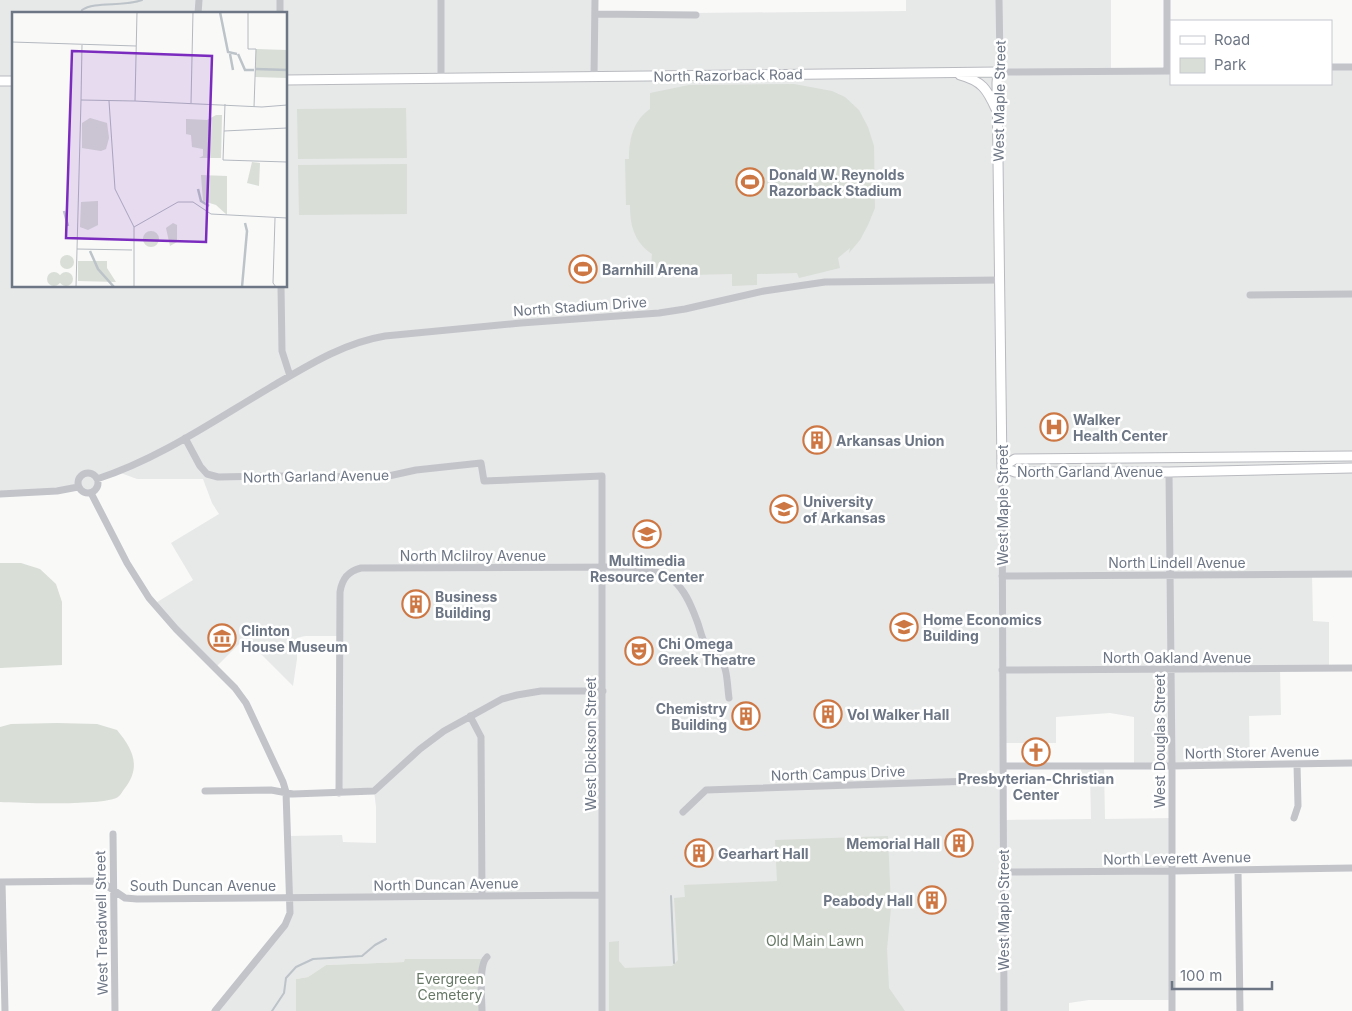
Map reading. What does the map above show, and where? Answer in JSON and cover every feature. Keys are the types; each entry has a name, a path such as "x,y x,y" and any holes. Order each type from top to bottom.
{"main road":[{"name":"North Razorback Road","path":"288,80 998,72"},
{"name":"West Maple Street","path":"998,72 1002,467"},
{"path":"950,73 977,81 986,89 997,113"},
{"name":"North Garland Avenue","path":"1002,467 1015,459 1352,456"},
{"name":"North Garland Avenue","path":"1002,467 1015,472 1169,472 1352,468"}],"street":[{"path":"441,0 441,77"},
{"path":"594,76 595,0"},
{"name":"West Maple Street","path":"998,72 1000,61 999,0"},
{"path":"1167,0 1169,71"},
{"path":"595,14 696,15"},
{"path":"1332,67 1352,67"},
{"name":"North Razorback Road","path":"998,72 1169,71"},
{"name":"North Stadium Drive","path":"97,479 118,472 185,438 290,376 342,348 364,340 385,336 521,323 659,313 685,309 764,290 825,282 999,280"},
{"path":"281,288 282,351 290,376"},
{"path":"1250,295 1352,294"},
{"name":"North Garland Avenue","path":"185,438 203,470 212,476 218,477 384,477 416,470 481,463 484,481 602,476"},
{"name":"West Maple Street","path":"1002,467 1004,1011"},
{"name":"West Douglas Street","path":"1169,472 1172,1011"},
{"path":"78,487 79,479 84,474 91,474 97,479 97,487 91,493"},
{"name":"West Dickson Street","path":"602,476 602,1011"},
{"path":"78,487 83,492 91,493"},
{"path":"0,494 57,491 78,487"},
{"path":"91,493 127,563 149,598 176,629 235,688 246,703 286,792 290,913 286,925 215,1011"},
{"name":"North McIilroy Avenue","path":"339,793 341,586 347,574 356,569 631,567 656,570 671,578 682,588 705,644 720,658 725,669 729,698"},
{"name":"North Lindell Avenue","path":"1002,576 1352,574"},
{"name":"North Oakland Avenue","path":"1002,670 1352,668"},
{"path":"205,790 271,790 293,794 374,791 420,749 444,731 502,699 542,691 603,690"},
{"path":"470,716 480,733 482,896"},
{"name":"North Storer Avenue","path":"1003,766 1352,763"},
{"path":"1294,818 1298,806 1297,764"},
{"name":"North Campus Drive","path":"683,812 706,790 1003,780"},
{"name":"West Treadwell Street","path":"113,834 115,1011"},
{"name":"North Leverett Avenue","path":"1003,872 1352,868"},
{"path":"1238,870 1240,1011"},
{"name":"South Duncan Avenue","path":"1,882 100,881 125,898 137,899 291,898"},
{"path":"1,882 5,1011"},
{"name":"North Duncan Avenue","path":"291,898 602,895"},
{"path":"482,1011 482,966 487,957"}],"shaded area":[{"name":"University of Arkansas","path":"0,0 595,0 595,14 906,11 906,0 1111,0 1111,72 1170,71 1170,85 1332,85 1332,67 1352,67 1352,574 1312,575 1313,621 1329,622 1329,668 1280,669 1281,715 1249,716 1250,765 1134,767 1134,717 1110,713 1056,717 1056,743 1003,743 1003,820 1091,819 1090,774 1081,774 1081,766 1104,767 1105,819 1172,818 1172,1000 1089,1000 1069,1003 1069,1011 482,1011 405,959 405,962 326,965 308,977 296,979 296,1011 215,1011 290,913 289,836 342,835 343,842 376,843 374,791 339,793 341,636 305,636 297,638 297,659 293,686 245,638 215,668 154,604 193,580 171,543 219,514 212,503 203,479 137,479 118,472 97,479 97,487 91,493 83,492 78,487 0,494"}],"green space":[{"name":"Donald W. Reynolds Razorback Stadium","path":"794,84 832,91 845,97 859,110 868,127 874,146 875,208 860,240 849,253 850,248 838,258 840,268 799,278 797,273 757,274 757,285 732,286 732,274 691,275 651,267 652,254 637,238 632,226 630,205 626,205 625,159 629,159 631,138 636,125 650,109 650,93 689,85"},
{"path":"406,108 407,158 298,159 297,109"},
{"path":"407,164 407,214 299,215 298,165"},
{"path":"0,563 21,563 40,569 56,584 62,602 62,665 0,668"},
{"path":"11,724 97,724 117,730 131,750 134,765 130,780 121,794 110,800 97,802 0,802 0,727"},
{"name":"Old Main Lawn","path":"888,836 891,908 887,949 889,988 905,1011 609,1011 609,942 619,941 619,961 625,968 672,966 678,960 674,898 685,897 684,885 777,881 775,840"},
{"name":"Evergreen Cemetery","path":"405,959 485,959 482,1011 296,1011 296,979 308,977 326,965 404,962"}],"waterway":[{"path":"82,12 87,7 142,0"},
{"path":"671,896 674,963"},
{"path":"272,1011 284,993 286,978 296,967 313,959 362,956 386,939"}],"place":[{"name":"Donald W. Reynolds Razorback Stadium","path":"750,182"},
{"name":"Barnhill Arena","path":"583,269"},
{"name":"Walker Health Center","path":"1054,427"},
{"name":"Arkansas Union","path":"817,440"},
{"name":"University of Arkansas","path":"784,509"},
{"name":"Multimedia Resource Center","path":"647,534"},
{"name":"Business Building","path":"416,604"},
{"name":"Home Economics Building","path":"904,627"},
{"name":"Clinton House Museum","path":"222,638"},
{"name":"Chi Omega Greek Theatre","path":"639,651"},
{"name":"Vol Walker Hall","path":"828,714"},
{"name":"Chemistry Building","path":"746,716"},
{"name":"Presbyterian-Christian Center","path":"1036,752"},
{"name":"Memorial Hall","path":"959,843"},
{"name":"Gearhart Hall","path":"699,853"},
{"name":"Peabody Hall","path":"932,900"}]}
